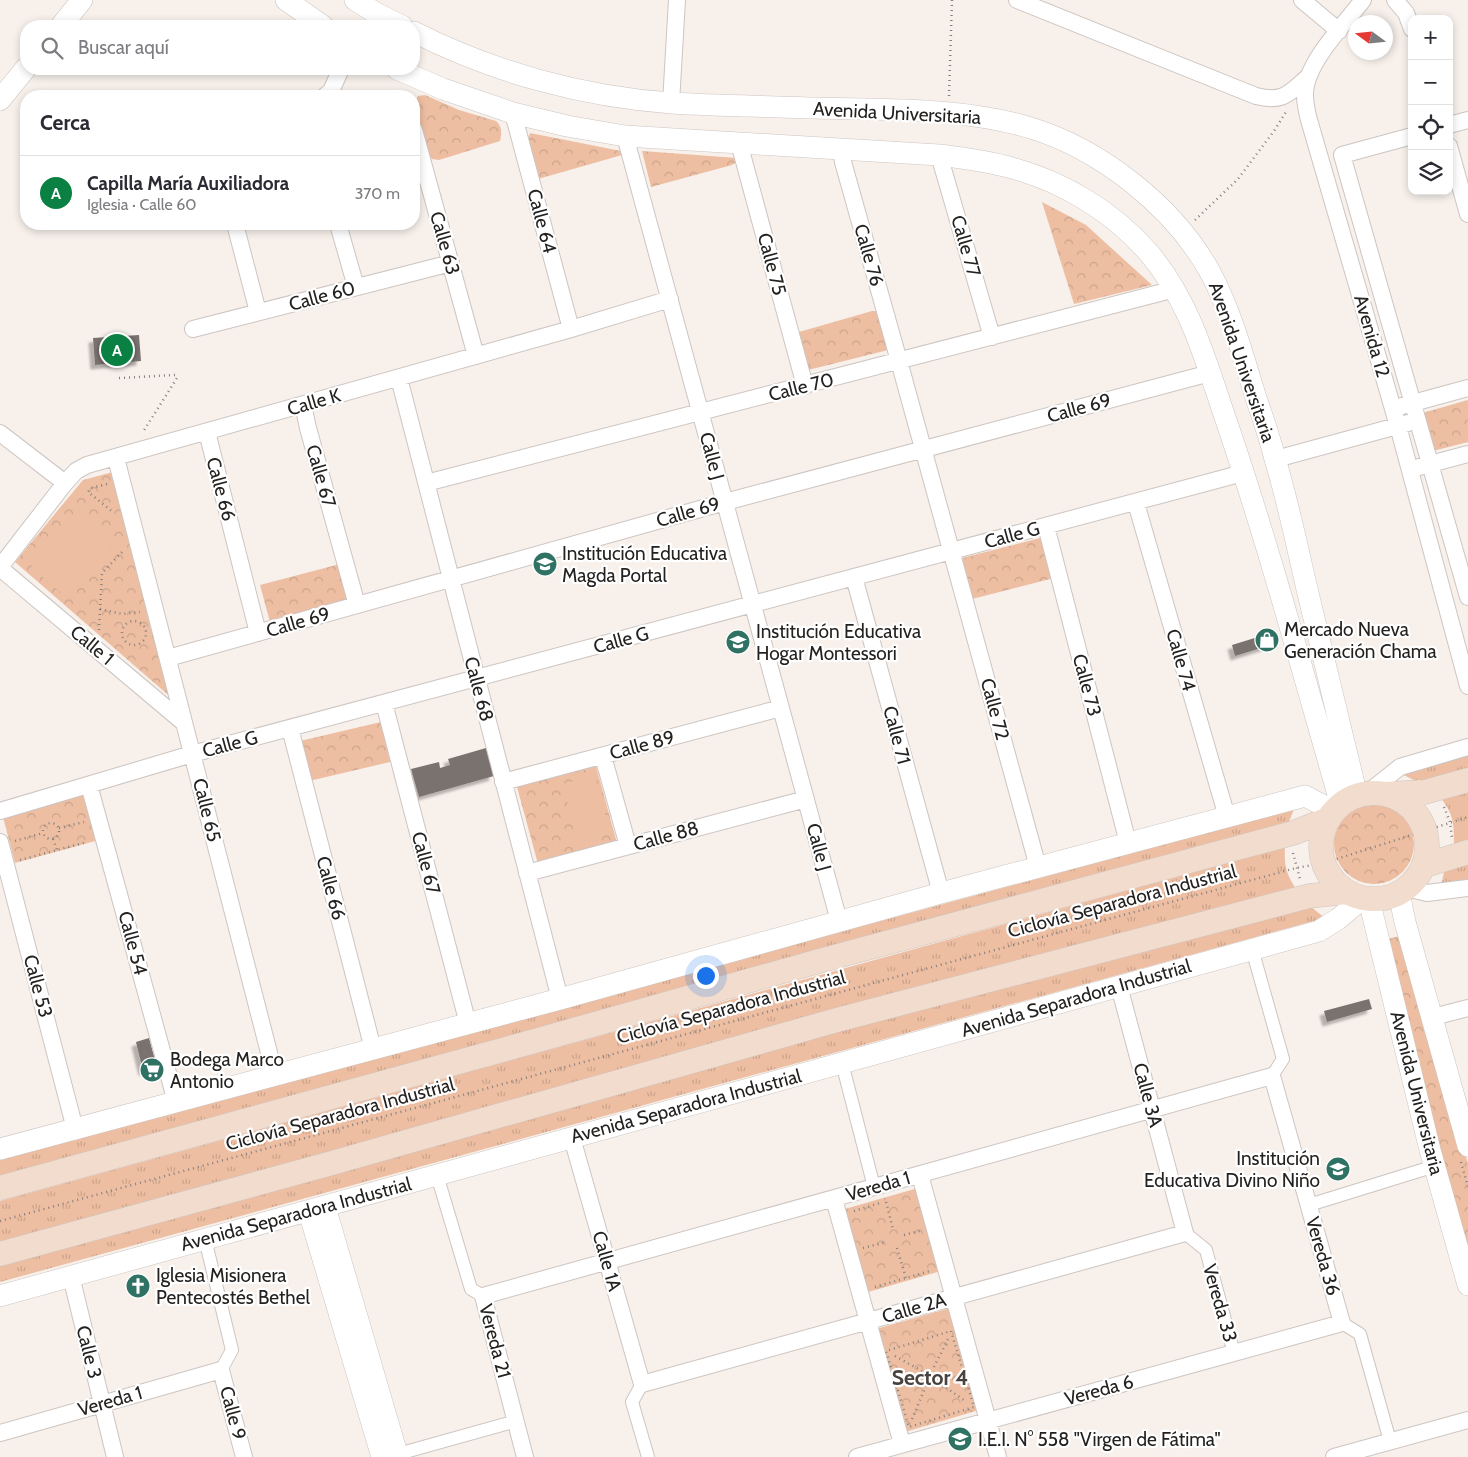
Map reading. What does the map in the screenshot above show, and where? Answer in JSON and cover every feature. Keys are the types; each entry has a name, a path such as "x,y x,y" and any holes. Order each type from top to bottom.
{"main road":[{"path":"0,1188 823,960 1293,833 1352,803 1425,792 1468,780"},
{"path":"1402,801 1420,821 1424,830 1427,848 1419,874 1403,891 1382,899 1359,897 1332,880 1324,863 1321,845 1322,836 1352,803 1402,801"},
{"path":"1423,866 1461,854"},
{"name":"Avenida Separadora Industrial","path":"0,1254 332,1163 837,1020 1309,896 1359,897"}],"street":[{"path":"286,0 314,20"},
{"path":"355,0 390,20"},
{"path":"671,103 677,0"},
{"path":"1017,0 1256,96 1269,99 1281,98 1308,77"},
{"path":"1302,0 1339,31"},
{"name":"Avenida 12","path":"1363,0 1315,61 1308,77 1305,96 1308,120 1393,408 1468,686"},
{"path":"1395,0 1408,18"},
{"path":"64,20 77,2"},
{"name":"Avenida Universitaria","path":"420,35 466,56 514,72 552,83 619,97 671,103 949,112 995,118 1034,129 1079,148 1119,172 1153,200 1182,231 1209,271 1230,318 1276,459 1352,803"},
{"path":"0,100 20,75"},
{"path":"331,90 338,75"},
{"name":"Avenida Universitaria","path":"411,75 443,89 513,113 568,126 625,136 939,155 975,160 1013,168 1050,181 1086,200 1119,224 1148,252 1175,289 1194,327 1352,803"},
{"name":"Calle 64","path":"513,113 571,330"},
{"path":"1453,125 1468,120"},
{"name":"Calle J","path":"625,136 839,921"},
{"name":"Avenida 12","path":"1408,137 1342,155 1468,597"},
{"name":"Calle 75","path":"739,143 805,386"},
{"name":"Calle 76","path":"841,149 845,172 923,450"},
{"path":"1450,150 1468,214"},
{"name":"Calle 63","path":"420,151 476,356"},
{"name":"Calle 77","path":"939,155 992,337"},
{"path":"237,230 258,312"},
{"path":"340,230 356,287"},
{"name":"Calle 60","path":"193,329 451,262"},
{"name":"Calle 70","path":"426,483 1175,289"},
{"name":"Calle K","path":"1,571 65,483 76,471 87,465 571,330 670,299"},
{"name":"Calle 69","path":"168,658 725,502 1210,373"},
{"name":"Calle 68","path":"399,378 560,999"},
{"path":"1393,408 1468,388"},
{"name":"Calle 67","path":"303,405 357,605"},
{"path":"1276,459 1418,420"},
{"name":"Calle 66","path":"207,432 258,633"},
{"path":"0,433 65,483"},
{"name":"Calle 72","path":"923,450 1038,867"},
{"path":"1410,470 1468,454"},
{"name":"Calle 65","path":"116,458 275,1076"},
{"name":"Calle G","path":"0,811 192,754 1244,473"},
{"name":"Calle 74","path":"1136,503 1227,817"},
{"name":"Calle 73","path":"1046,526 1128,843"},
{"name":"Calle 1","path":"1,571 184,723"},
{"name":"Calle 71","path":"854,577 941,893"},
{"name":"Calle 67","path":"384,702 468,1024"},
{"name":"Calle 89","path":"504,782 781,708"},
{"name":"Calle 66","path":"290,728 373,1049"},
{"path":"0,1149 468,1024 941,893 1305,796 1352,803 1400,767 1468,747"},
{"path":"603,756 628,846"},
{"name":"Calle 54","path":"89,785 176,1102"},
{"name":"Calle 88","path":"527,873 806,799"},
{"name":"Calle 53","path":"5,842 6,864 75,1129"},
{"path":"1403,891 1427,893 1468,888"},
{"name":"Avenida Universitaria","path":"1403,891 1405,922 1464,1119 1468,1146"},
{"name":"Avenida Universitaria","path":"1359,897 1468,1285"},
{"name":"Avenida Separadora Industrial","path":"0,1296 1319,931 1338,919 1359,897"},
{"path":"1252,949 1283,1059 1272,1076"},
{"name":"Calle 3A","path":"1119,986 1185,1233"},
{"path":"1433,1018 1468,1008"},
{"path":"842,1063 874,1187"},
{"name":"Vereda 1","path":"483,1296 1272,1076"},
{"name":"Vereda 36","path":"1272,1076 1342,1324"},
{"name":"Calle 1A","path":"572,1138 642,1384"},
{"path":"1309,1206 1435,1166"},
{"name":"Vereda 21","path":"437,1175 471,1289 483,1296 525,1457"},
{"path":"920,1175 998,1457"},
{"path":"834,1198 902,1444"},
{"path":"317,1209 388,1456 516,1421"},
{"name":"Calle 2A","path":"642,1384 1185,1233"},
{"name":"Vereda 33","path":"1185,1233 1206,1250 1234,1353"},
{"path":"205,1239 232,1350 220,1370"},
{"name":"Calle 3","path":"71,1276 115,1457"},
{"path":"1342,1324 1360,1334 1382,1448"},
{"name":"Vereda 6","path":"857,1457 1342,1324"},
{"name":"Vereda 1","path":"0,1433 220,1370"},
{"name":"Calle 9","path":"220,1370 244,1457"},
{"path":"642,1384 632,1402 648,1457"},
{"path":"1334,1457 1382,1448 1468,1420"}],"path":[{"path":"949,112 952,0"},
{"path":"1182,231 1238,179 1289,108"},
{"path":"119,378 147,378 169,374 175,375 177,378 139,438 142,450"},
{"path":"113,483 91,488 88,492 117,516"},
{"path":"99,630 102,573 124,549"},
{"path":"100,609 112,613 148,611"},
{"path":"131,613 132,621"},
{"path":"138,621 144,626 146,638 136,645 128,644 125,641 121,634 126,623 138,621"},
{"path":"91,624 106,636"},
{"path":"119,648 125,641"},
{"path":"1436,789 1461,854"},
{"name":"Ciclovía Separadora Industrial","path":"0,1221 1296,868 1324,863 1468,817"},
{"path":"59,828 98,818"},
{"path":"53,839 45,837 43,833 44,825 52,822 59,828"},
{"path":"53,839 57,836 59,828"},
{"path":"5,842 43,833"},
{"path":"1293,833 1292,850 1296,868 1309,896"},
{"path":"6,864 103,837"},
{"path":"53,839 56,850"},
{"path":"849,1212 893,1200"},
{"path":"886,1202 893,1229"},
{"path":"904,1235 926,1229"},
{"path":"859,1249 886,1242"},
{"path":"898,1248 906,1278"},
{"path":"870,1288 938,1269"},
{"path":"886,1351 951,1331"},
{"path":"934,1367 951,1331"},
{"path":"951,1331 974,1407"},
{"path":"886,1351 922,1370"},
{"path":"886,1351 909,1427"},
{"path":"938,1382 974,1407"},
{"path":"909,1427 926,1386"},
{"path":"909,1427 974,1407"}],"green space":[{"path":"425,95 459,110 496,121 501,130 500,141 439,160 432,159 428,153 420,128 420,96"},
{"path":"530,133 621,151 622,155 538,179 528,140"},
{"path":"642,151 737,158 732,165 651,187"},
{"path":"1042,202 1086,225 1152,285 1074,304"},
{"path":"872,311 879,311 888,350 808,370 799,332"},
{"path":"1468,400 1468,442 1429,452 1419,414"},
{"path":"113,472 174,700 15,562 83,480"},
{"path":"79,509 116,540 67,598 31,567"},
{"path":"1044,537 1054,578 972,599 962,558"},
{"path":"340,564 350,601 270,622 260,585"},
{"path":"381,722 390,762 309,781 300,741"},
{"path":"1468,755 1468,774 1425,786 1402,774"},
{"path":"596,766 617,843 538,864 517,787"},
{"path":"595,776 610,833 577,842 563,784"},
{"path":"1468,789 1468,842 1454,846 1452,820 1448,809 1440,797"},
{"path":"87,794 99,840 15,863 3,817"},
{"path":"1366,804 1382,804 1396,811 1407,822 1414,836 1414,852 1411,859 1396,877 1382,884 1366,884 1352,877 1341,866 1334,852 1334,836 1341,822 1352,811"},
{"path":"1294,809 1287,827 0,1177 0,1160"},
{"path":"1285,847 1286,870 1297,890 0,1243 0,1201"},
{"path":"1468,855 1468,879 1441,886 1445,868"},
{"path":"1306,903 1325,918 0,1282 0,1261"},
{"path":"1404,935 1468,1164 1468,1261 1380,941"},
{"path":"918,1188 941,1271 868,1292 845,1209"},
{"path":"950,1308 979,1410 905,1432 876,1329"}],"building":[{"path":"139,335 141,361 95,365 93,338"},
{"path":"1271,633 1274,644 1235,656 1232,645"},
{"path":"486,748 494,776 419,797 411,769 439,762 440,768 450,765 448,759"},
{"path":"1369,999 1372,1009 1327,1022 1324,1011"},
{"path":"149,1038 157,1067 143,1071 136,1042"}],"place":[{"name":"Capilla María Auxiliadora","path":"117,350"},
{"name":"Institución Educativa Magda Portal","path":"545,564"},
{"name":"Mercado Nueva Generación Chama","path":"1267,640"},
{"name":"Institución Educativa Hogar Montessori","path":"738,642"},
{"name":"Bodega Marco Antonio","path":"152,1070"},
{"name":"Institución Educativa Divino Niño","path":"1338,1169"},
{"name":"Iglesia Misionera Pentecostés Bethel","path":"138,1286"},
{"name":"I.E.I. N° 558 \"Virgen de Fátima\"","path":"960,1439"}],"district":[{"name":"Sector 4","path":"930,1377"}]}
